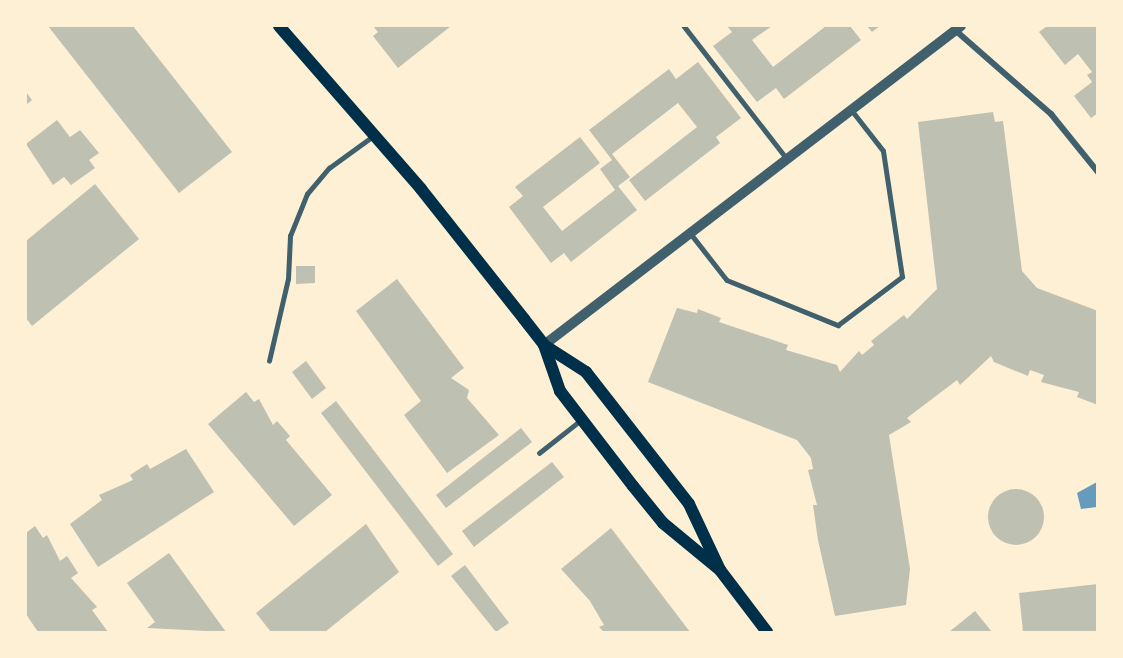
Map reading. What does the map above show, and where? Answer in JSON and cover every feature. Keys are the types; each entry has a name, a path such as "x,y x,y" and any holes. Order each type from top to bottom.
{"main road":[{"path":"279,26 374,135 544,345 586,372 688,504 720,570 767,633"},
{"path":"544,345 560,391 581,420 663,523 720,570"}],"street":[{"path":"544,345 958,28 1051,114 1098,172"}],"lane":[{"path":"684,26 788,160"},
{"path":"691,234 727,280 838,325 902,277 883,152 851,110"},
{"path":"269,361 288,279 290,236 306,194 329,168 374,135"},
{"path":"539,453 581,420"}],"water":[{"path":"1097,482 1097,507 1081,509 1077,493"}],"building":[{"path":"48,26 133,26 232,152 179,193"},
{"path":"373,26 451,26 398,68 373,36 378,32"},
{"path":"727,26 772,26 752,40 773,67 826,26 850,26 861,40 784,99 776,88 757,102 713,46 732,32"},
{"path":"867,26 880,26 872,32"},
{"path":"1047,26 1098,26 1098,113 1091,118 1074,96 1092,82 1087,75 1092,72 1078,54 1065,65 1039,32"},
{"path":"698,62 741,118 716,137 720,143 645,201 629,180 697,127 678,103 612,154 630,177 618,186 637,210 571,262 564,253 551,263 509,207 523,196 515,187 580,137 600,163 543,207 562,231 615,190 600,169 612,160 589,130 669,69 676,79"},
{"path":"26,92 32,100 26,105"},
{"path":"993,112 995,122 1003,121 1022,271 1037,288 1098,311 1098,405 1077,397 1079,392 1041,382 1044,375 1030,370 1028,376 994,362 991,356 960,385 957,380 907,418 911,422 889,435 910,569 906,605 835,616 818,540 813,505 817,505 808,470 813,469 811,458 797,440 648,382 677,308 697,313 698,309 721,318 719,322 788,345 786,350 837,365 840,372 859,351 862,355 874,345 871,341 904,315 907,319 937,289 918,122"},
{"path":"57,120 70,137 80,130 99,153 89,160 95,168 71,185 64,177 53,185 26,144"},
{"path":"95,184 139,239 32,326 26,318 26,241"},
{"path":"296,266 315,266 315,283 296,284"},
{"path":"397,279 464,368 451,378 469,390 467,398 499,435 447,473 404,415 421,401 356,311"},
{"path":"306,361 326,388 312,399 292,372"},
{"path":"246,392 254,402 259,399 273,425 277,421 290,436 286,440 332,495 294,526 208,424"},
{"path":"336,401 453,554 438,566 321,413"},
{"path":"521,428 532,442 446,508 436,495"},
{"path":"186,449 214,492 98,567 70,524 102,500 99,495 133,480 130,475 147,464 150,469"},
{"path":"552,462 564,477 474,547 462,531"},
{"path":"1010,489 1022,489 1032,493 1040,501 1044,517 1040,533 1032,541 1022,545 1010,545 1000,541 992,533 988,523 988,511 992,501 1000,493"},
{"path":"366,524 399,572 325,632 271,632 256,613"},
{"path":"35,526 43,538 47,535 60,561 67,556 78,573 71,578 97,607 92,610 108,632 38,632 26,614 26,533"},
{"path":"611,528 690,632 604,632 599,627 604,625 590,601 561,569"},
{"path":"169,553 226,632 147,628 155,622 127,583"},
{"path":"465,565 509,623 496,632 451,576"},
{"path":"1098,584 1098,632 1023,632 1019,593"},
{"path":"975,611 992,632 949,632"}]}
